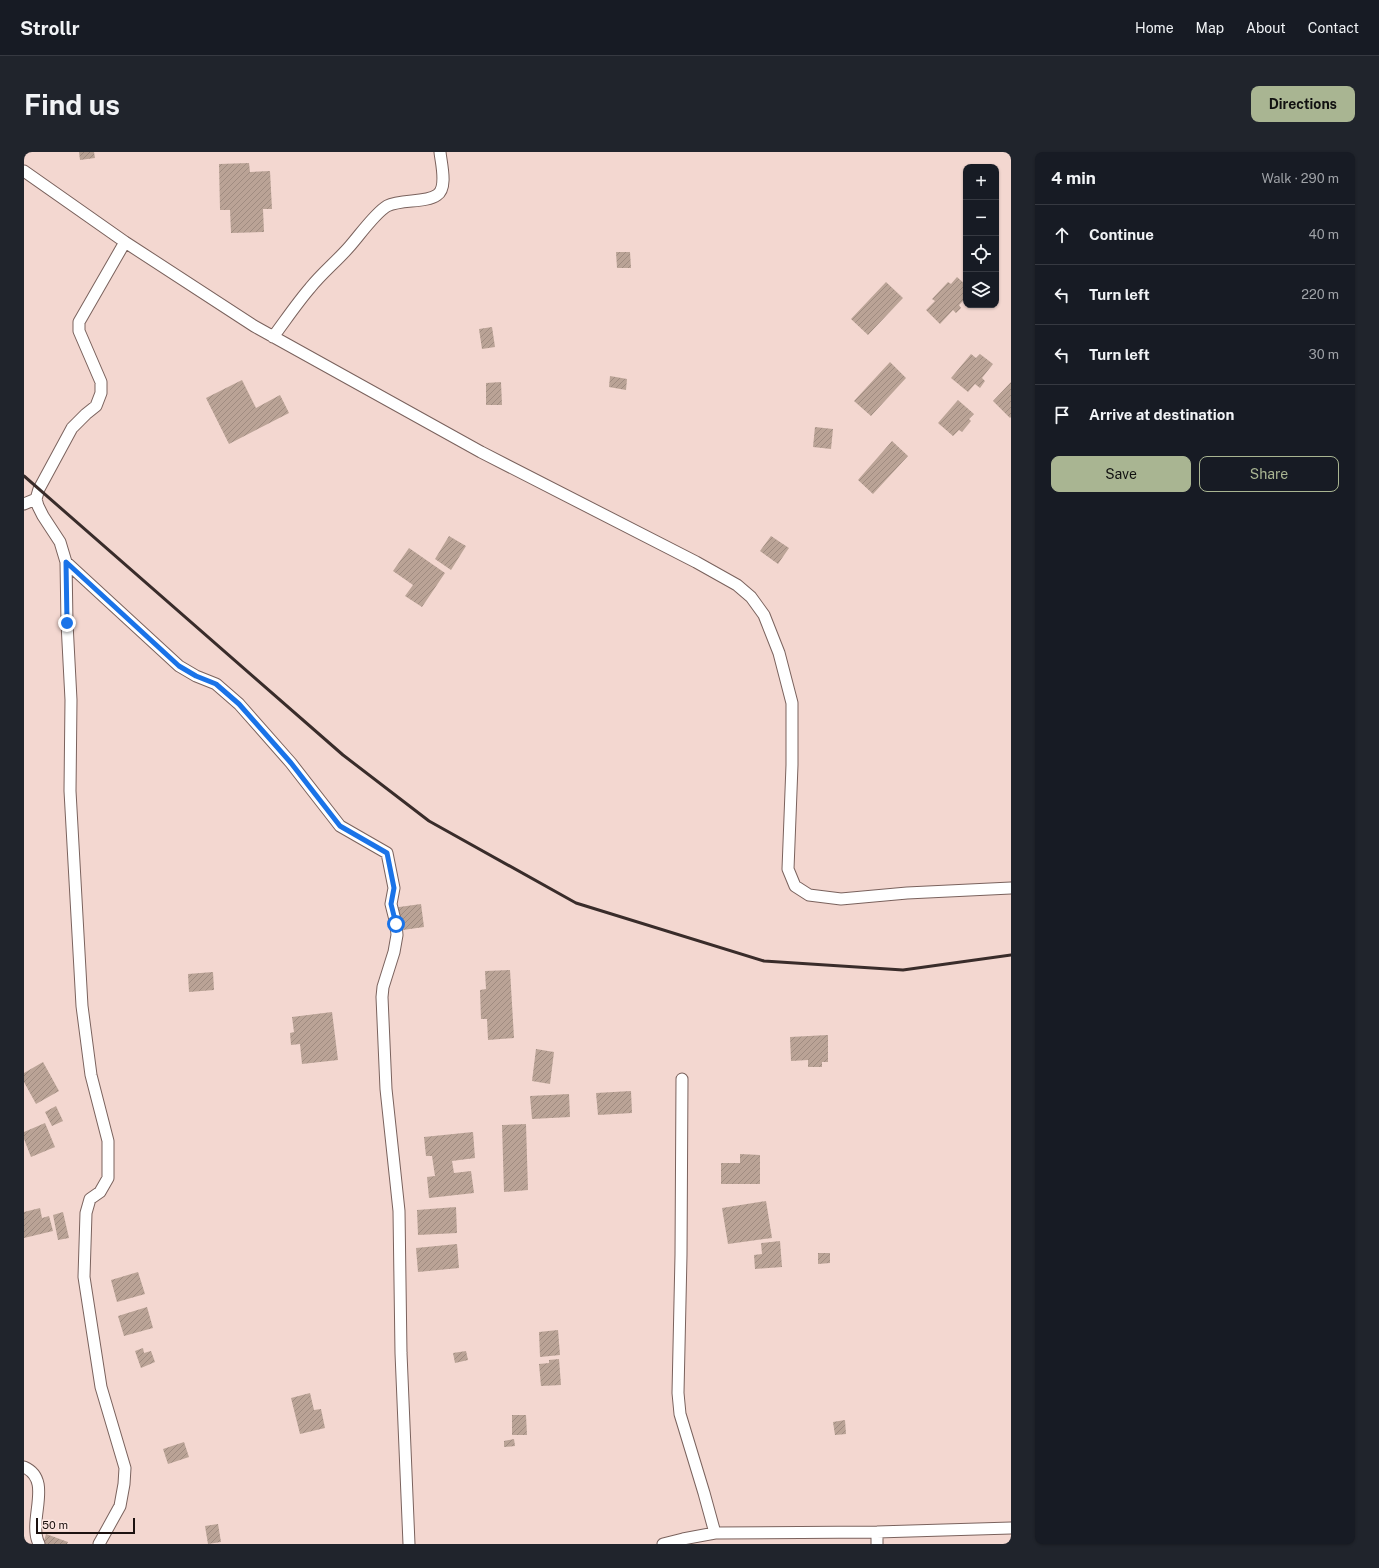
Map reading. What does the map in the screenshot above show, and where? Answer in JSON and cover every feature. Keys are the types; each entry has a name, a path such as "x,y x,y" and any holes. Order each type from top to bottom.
{"street":[{"path":"273,337 310,288 387,207 400,202 437,196 442,189 444,177 440,152"},
{"path":"24,171 125,242 273,337 481,452 696,562 737,585 751,597 764,615 779,653 792,703 792,765 788,869 795,886 809,896 841,899 1011,888"},
{"path":"100,1544 120,1506 125,1468 102,1387 84,1277 86,1213 90,1199 100,1192 108,1178 108,1141 91,1075 82,1006 70,791 71,700 67,623 66,562 60,542 43,516 36,499 39,489 72,428 96,406 101,393 100,382 78,331 79,322 125,242"},
{"path":"24,504 36,499"},
{"path":"66,562 179,666 196,676 216,684 239,704 291,763 340,826 387,853 394,888 391,904 397,935 394,952 383,987 382,997 386,1089 399,1212 402,1353 409,1544"},
{"path":"682,1079 681,1255 678,1393 680,1414 714,1533"},
{"path":"24,1467 34,1473 39,1484 35,1527 38,1544"},
{"path":"663,1544 714,1533 877,1532 1011,1528"},
{"path":"877,1532 877,1544"}],"building":[{"path":"79,152 94,152 95,158 80,160"},
{"path":"249,163 250,172 270,171 272,209 263,209 264,232 231,233 230,210 220,210 219,164"},
{"path":"616,252 630,252 631,268 617,268"},
{"path":"957,277 963,282 963,301 959,305 961,308 956,313 953,310 940,324 926,310 935,301 932,299 948,282 951,284"},
{"path":"886,282 903,298 868,335 851,319"},
{"path":"492,327 495,347 482,349 479,329"},
{"path":"971,354 976,358 980,354 993,364 982,378 985,381 980,388 975,384 968,392 951,378"},
{"path":"890,362 906,378 871,416 854,401"},
{"path":"610,376 627,379 626,390 609,387"},
{"path":"242,380 256,408 280,395 289,413 229,444 206,398"},
{"path":"501,382 502,405 486,405 486,383"},
{"path":"1011,382 1011,417 1010,418 993,401"},
{"path":"958,400 974,414 969,419 971,421 962,432 959,430 953,436 938,423"},
{"path":"815,427 833,429 831,449 813,447"},
{"path":"892,441 908,456 873,494 858,480"},
{"path":"449,536 466,546 451,570 435,559"},
{"path":"771,536 789,548 778,564 760,551"},
{"path":"409,548 445,573 422,607 405,596 413,585 393,571"},
{"path":"421,904 424,927 396,931 392,908"},
{"path":"510,970 514,1038 488,1040 487,1019 481,1019 480,990 486,989 485,971"},
{"path":"213,972 214,990 189,992 188,974"},
{"path":"332,1012 338,1060 302,1064 300,1044 291,1045 290,1033 294,1032 292,1017"},
{"path":"828,1035 828,1062 822,1062 822,1067 808,1067 808,1060 791,1061 790,1037"},
{"path":"536,1049 554,1052 550,1084 532,1081"},
{"path":"43,1062 59,1091 36,1104 24,1082 24,1073"},
{"path":"631,1091 632,1113 598,1115 596,1093"},
{"path":"569,1094 570,1117 532,1119 530,1096"},
{"path":"56,1106 63,1121 52,1126 45,1112"},
{"path":"45,1123 55,1147 31,1157 24,1139 24,1132"},
{"path":"526,1124 528,1190 504,1192 502,1125"},
{"path":"473,1132 475,1158 452,1161 454,1173 471,1171 474,1193 429,1198 427,1177 435,1176 432,1156 426,1156 424,1137"},
{"path":"740,1154 760,1155 760,1184 721,1184 721,1163 740,1163"},
{"path":"766,1201 772,1238 728,1244 722,1208"},
{"path":"456,1207 457,1233 418,1235 417,1210"},
{"path":"40,1208 42,1218 49,1216 53,1231 24,1238 24,1212"},
{"path":"63,1212 69,1238 58,1240 53,1215"},
{"path":"780,1241 782,1267 755,1269 754,1255 762,1254 761,1243"},
{"path":"457,1244 459,1268 418,1272 416,1248"},
{"path":"818,1253 830,1253 830,1263 818,1264"},
{"path":"138,1272 145,1294 117,1302 111,1280"},
{"path":"147,1307 153,1328 124,1336 118,1316"},
{"path":"558,1330 560,1355 540,1357 539,1332"},
{"path":"143,1348 144,1353 151,1351 155,1362 141,1368 135,1351"},
{"path":"466,1351 468,1360 455,1363 453,1353"},
{"path":"559,1359 561,1385 541,1386 539,1364 549,1363 549,1360"},
{"path":"310,1393 314,1410 321,1409 325,1428 300,1434 291,1398"},
{"path":"512,1415 526,1415 527,1435 512,1435"},
{"path":"845,1420 846,1434 835,1435 833,1422"},
{"path":"514,1439 515,1446 504,1447 504,1441"},
{"path":"184,1442 189,1457 168,1464 163,1449"},
{"path":"218,1524 221,1542 208,1544 205,1526"},
{"path":"46,1534 68,1542 67,1544 43,1544"}],"railway":[{"path":"24,476 343,755 429,821 576,903 764,961 903,970 1011,955"}],"route":[{"path":"67,623 66,562 179,666 196,676 216,684 239,704 291,763 340,826 355,836 379,847 387,853 394,888 391,904 396,924"}]}
